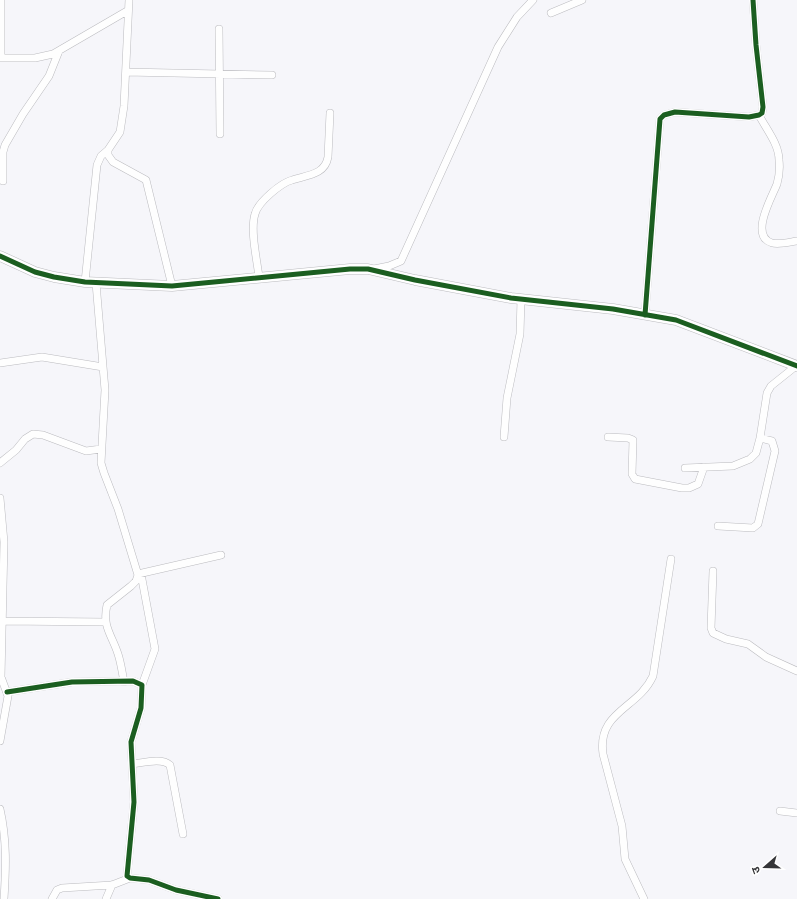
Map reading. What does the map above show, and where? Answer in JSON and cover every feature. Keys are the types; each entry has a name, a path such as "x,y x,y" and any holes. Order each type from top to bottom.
{"street":[{"path":"1,0 0,58 45,57 128,11"},
{"path":"85,282 97,165 101,156 108,150 120,132 124,106 129,0"},
{"path":"0,256 35,272 85,282 172,286 350,269 368,269 389,266 401,261 498,47 517,17 533,0"},
{"path":"551,13 582,0"},
{"path":"645,315 658,127 661,117 668,113 682,112 749,117 762,113 763,106 756,45 753,0"},
{"path":"219,29 220,134"},
{"path":"3,181 3,152 5,145 48,76 58,51"},
{"path":"126,72 272,75"},
{"path":"259,277 254,225 257,208 261,202 285,183 322,170 327,163 328,157 330,113"},
{"path":"759,115 777,147 780,160 779,177 763,219 762,230 768,241 773,243 797,241"},
{"path":"108,150 110,159 146,180 172,286"},
{"path":"368,269 415,280 521,299 614,309 676,320 796,366"},
{"path":"96,283 105,390 101,449 104,473 118,509 139,574 155,649 142,685 141,708 132,742 134,802 127,871 127,876 130,878"},
{"path":"504,437 511,371 520,334 521,299"},
{"path":"0,363 42,357 103,367"},
{"path":"685,468 733,466 743,463 756,453 760,438 767,393 771,386 796,366"},
{"path":"0,463 16,450 25,439 33,434 86,451 101,449"},
{"path":"608,437 628,438 633,440 632,474 635,479 689,488 698,484 704,467"},
{"path":"718,526 753,528 758,524 775,451 772,441 760,438"},
{"path":"0,498 4,542 3,621 0,672 7,692 8,703 0,741"},
{"path":"139,574 221,555"},
{"path":"644,899 625,859 624,834 605,761 602,741 604,731 613,717 635,700 650,683 653,676 671,559"},
{"path":"713,571 711,628 713,633 726,639 748,644 766,657 797,671"},
{"path":"124,682 118,655 108,635 106,622 107,605 131,586 136,581 139,574"},
{"path":"3,621 106,622"},
{"path":"7,692 72,682 133,681 142,685"},
{"path":"132,764 160,761 170,765 183,834"},
{"path":"0,809 7,862 4,899"},
{"path":"780,810 797,813"},
{"path":"52,899 57,890 62,888 112,885 130,878 149,880 176,890 216,898"},
{"path":"106,899 112,885"}],"cycle path":[{"path":"645,315 660,119 664,115 675,112 749,117 762,113 763,107 756,45 753,0"},
{"path":"0,256 35,272 54,277 85,282 172,286 350,269 368,269 415,280 511,298 613,309 676,320 797,366"},
{"path":"7,692 72,682 133,681 142,685 141,708 131,742 134,802 127,876 130,878 149,880 176,890 218,899"}]}
